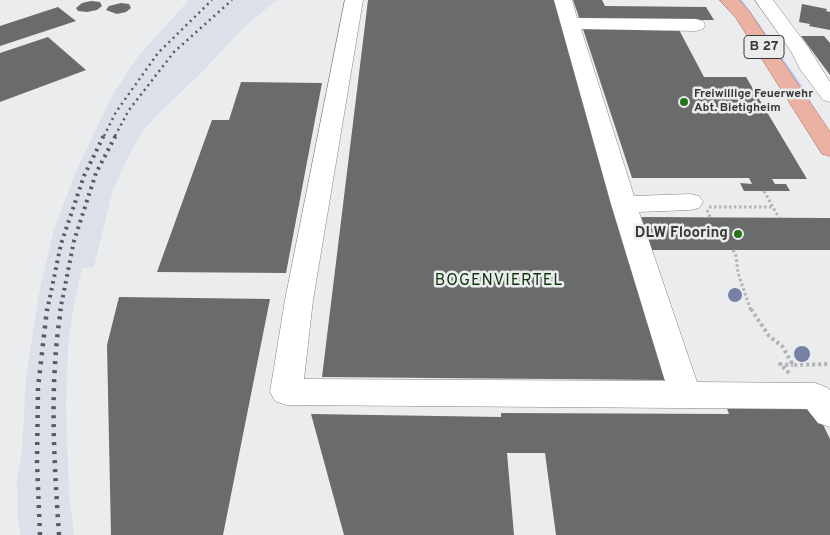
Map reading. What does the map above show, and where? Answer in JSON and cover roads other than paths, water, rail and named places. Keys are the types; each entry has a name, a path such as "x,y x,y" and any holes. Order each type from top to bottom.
{"main road":[{"name":"B 27","path":"730,0 743,15 830,149"},
{"name":"B 27","path":"748,0 830,117"}],"lane":[{"path":"354,0 298,300 286,392 815,396 830,413"},
{"path":"764,0 801,51 810,69 830,96"},
{"path":"685,395 624,204 567,12 696,26"},
{"path":"624,204 690,202"}],"railway":[{"path":"104,136 116,112 158,53 212,0"},
{"path":"115,136 129,110 174,52 232,0"},
{"path":"47,311 61,244 84,176 104,135"},
{"path":"60,311 74,241 96,173 116,135"},
{"path":"40,535 37,462 38,388 47,309"},
{"path":"59,535 54,450 54,394 57,337 61,309"}],"place":[{"name":"Freiwillige Feuerwehr Abt. Bietigheim","path":"684,102"},
{"name":"DLW Flooring","path":"738,234"}],"district":[{"name":"BOGENVIERTEL","path":"499,282"}]}
